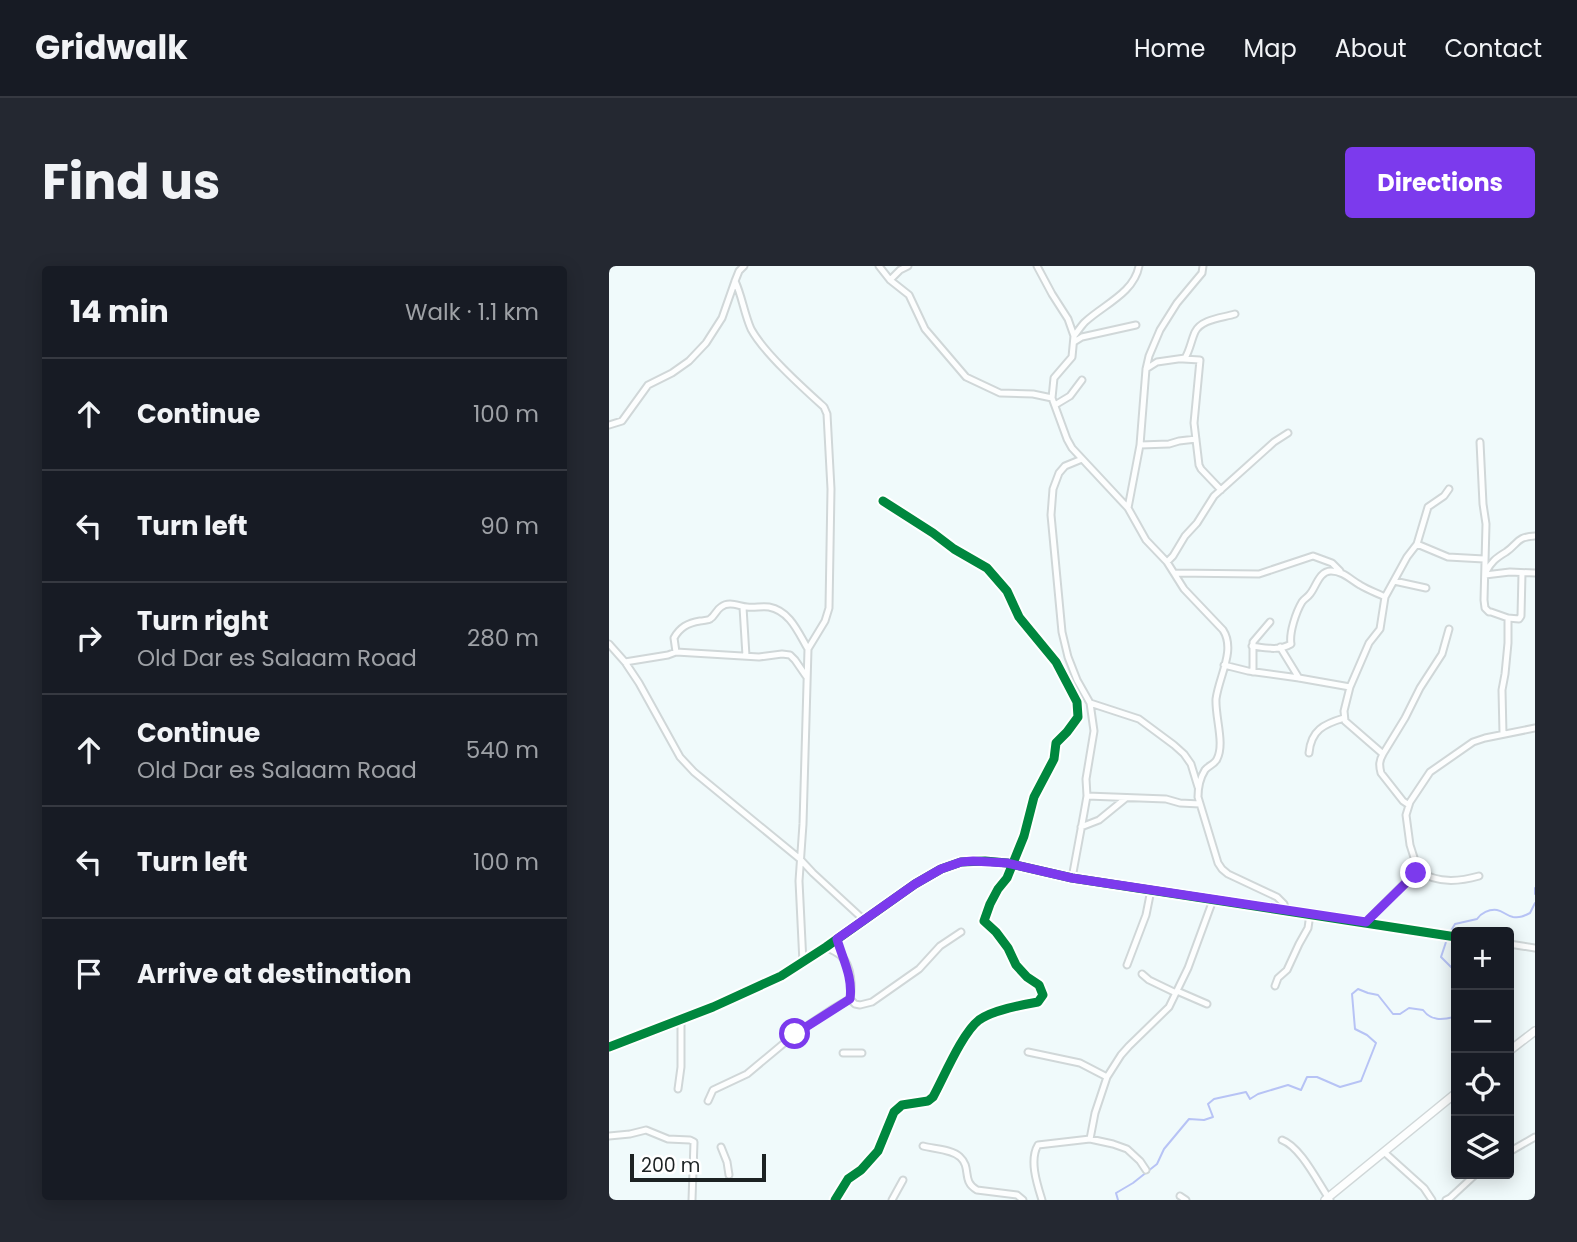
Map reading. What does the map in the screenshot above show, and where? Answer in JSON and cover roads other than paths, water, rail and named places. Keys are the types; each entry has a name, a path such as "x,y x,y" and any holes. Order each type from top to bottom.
{"main road":[{"path":"1514,1047 1535,1031"},
{"path":"1327,1199 1451,1097"}],"street":[{"path":"609,425 622,421 648,385 689,361 706,342 722,318 739,271 744,266"},
{"path":"880,266 890,280 909,295 925,328 966,377 1000,393 1033,394 1052,398"},
{"path":"890,280 907,266"},
{"path":"1037,266 1068,319 1074,339"},
{"path":"1139,266 1133,281 1084,323 1074,339 1070,360 1055,376 1052,398 1068,442 1128,508 1146,540 1167,562 1189,595 1226,634 1229,648 1216,698 1216,718 1221,742 1217,761 1205,771 1198,787"},
{"path":"1128,508 1140,444 1146,369 1156,338 1177,303 1202,274 1203,266"},
{"path":"735,281 755,335 825,408 827,414 831,489 829,608 825,621 808,649 800,859 803,963"},
{"path":"1183,359 1199,325 1235,314"},
{"path":"1074,339 1136,325"},
{"path":"1146,369 1157,362 1183,359 1201,361 1194,424 1200,467 1221,490"},
{"path":"1055,405 1070,396 1082,380"},
{"path":"1167,562 1174,556 1214,496 1274,442 1288,433"},
{"path":"1140,444 1169,444 1196,439"},
{"path":"1480,442 1486,524 1483,600 1489,612 1519,619 1522,573"},
{"path":"1072,878 1087,796 1086,779 1094,731 1090,703 1068,657 1059,610 1051,520 1052,497 1059,474 1065,466 1082,459"},
{"path":"1383,754 1350,727 1344,718 1350,687 1369,643 1380,629 1385,597 1417,544 1428,507 1449,489"},
{"path":"835,1200 848,1179 861,1170 878,1151 894,1112 902,1105 928,1101 933,1097 965,1037 978,1021 1020,1005 1038,1002 1043,995 1039,985 1016,965 1008,948 984,921 998,889 1007,878 1020,846 1034,797 1054,759 1056,743 1078,717 1077,702 1056,662 1019,617 1007,591 987,568 883,501"},
{"path":"1485,575 1492,561 1513,544 1524,537 1535,536"},
{"path":"1417,544 1448,557 1485,559"},
{"path":"1174,573 1259,573 1313,556 1332,563 1342,574 1385,597"},
{"path":"1252,646 1276,649 1291,644 1291,631 1302,603 1316,583 1325,572 1342,574"},
{"path":"1485,575 1535,573"},
{"path":"1394,580 1426,588"},
{"path":"676,652 674,638 680,629 686,624 710,619 729,604 765,607 783,613 790,618 808,649"},
{"path":"743,607 746,656"},
{"path":"1503,734 1502,690 1508,618"},
{"path":"1253,672 1253,642 1270,622"},
{"path":"1409,805 1381,773 1380,760 1442,654 1449,629"},
{"path":"609,644 639,683 680,757 694,772 800,859 864,920"},
{"path":"1280,647 1299,678"},
{"path":"625,662 676,652 768,657 782,654 790,655 807,678"},
{"path":"1224,666 1350,687"},
{"path":"1090,703 1139,719 1184,754 1191,764 1218,863 1228,874 1277,897 1284,904 1286,911"},
{"path":"1309,752 1312,737 1318,731 1327,724 1344,718"},
{"path":"1479,876 1465,880 1438,879 1418,870 1408,833 1406,815 1409,805 1430,772 1473,742 1535,728"},
{"path":"1087,796 1166,799 1200,804"},
{"path":"1081,827 1108,814 1126,798"},
{"path":"609,1047 713,1007 781,976 915,884 941,869 961,862 1007,863 1072,878 1451,936"},
{"path":"1366,922 1418,870"},
{"path":"1127,965 1146,915 1151,890"},
{"path":"1090,1139 1107,1077 1121,1055 1164,1013 1177,992 1213,900"},
{"path":"1275,986 1278,978 1287,971 1308,928 1310,914"},
{"path":"837,939 848,969 850,999 860,1005 872,1002 919,969 940,946 961,932"},
{"path":"1514,945 1535,948"},
{"path":"826,947 842,956"},
{"path":"1142,974 1149,980 1207,1004"},
{"path":"708,1101 713,1090 747,1074 795,1034 850,999"},
{"path":"678,1088 681,1018"},
{"path":"1028,1052 1080,1063 1107,1077"},
{"path":"843,1053 862,1053"},
{"path":"609,1136 646,1130 668,1139 694,1142 692,1200"},
{"path":"1514,1149 1535,1137"},
{"path":"1042,1200 1036,1179 1035,1148 1038,1145 1090,1139 1127,1149 1146,1170"},
{"path":"1282,1140 1298,1152 1327,1199"},
{"path":"721,1146 729,1175"},
{"path":"923,1146 960,1157 966,1168 968,1182 977,1190 1017,1195 1023,1200"},
{"path":"1384,1152 1425,1188 1432,1200"},
{"path":"1446,1200 1471,1179"},
{"path":"892,1200 903,1180"},
{"path":"1180,1196 1187,1200"}],"waterway":[{"path":"1535,888 1535,894"},
{"path":"1449,934 1455,924 1477,919 1488,911 1497,910 1520,917 1530,913 1535,903"},
{"path":"1447,939 1441,957 1451,967"},
{"path":"1118,1200 1116,1193 1157,1164 1164,1149 1189,1119 1204,1120 1213,1117 1208,1104 1214,1099 1246,1092 1250,1099 1288,1085 1301,1090 1307,1077 1317,1077 1340,1087 1361,1081 1376,1043 1355,1029 1352,994 1358,989 1378,995 1393,1014 1400,1014 1409,1008 1423,1010 1433,1018 1451,1017"}]}
